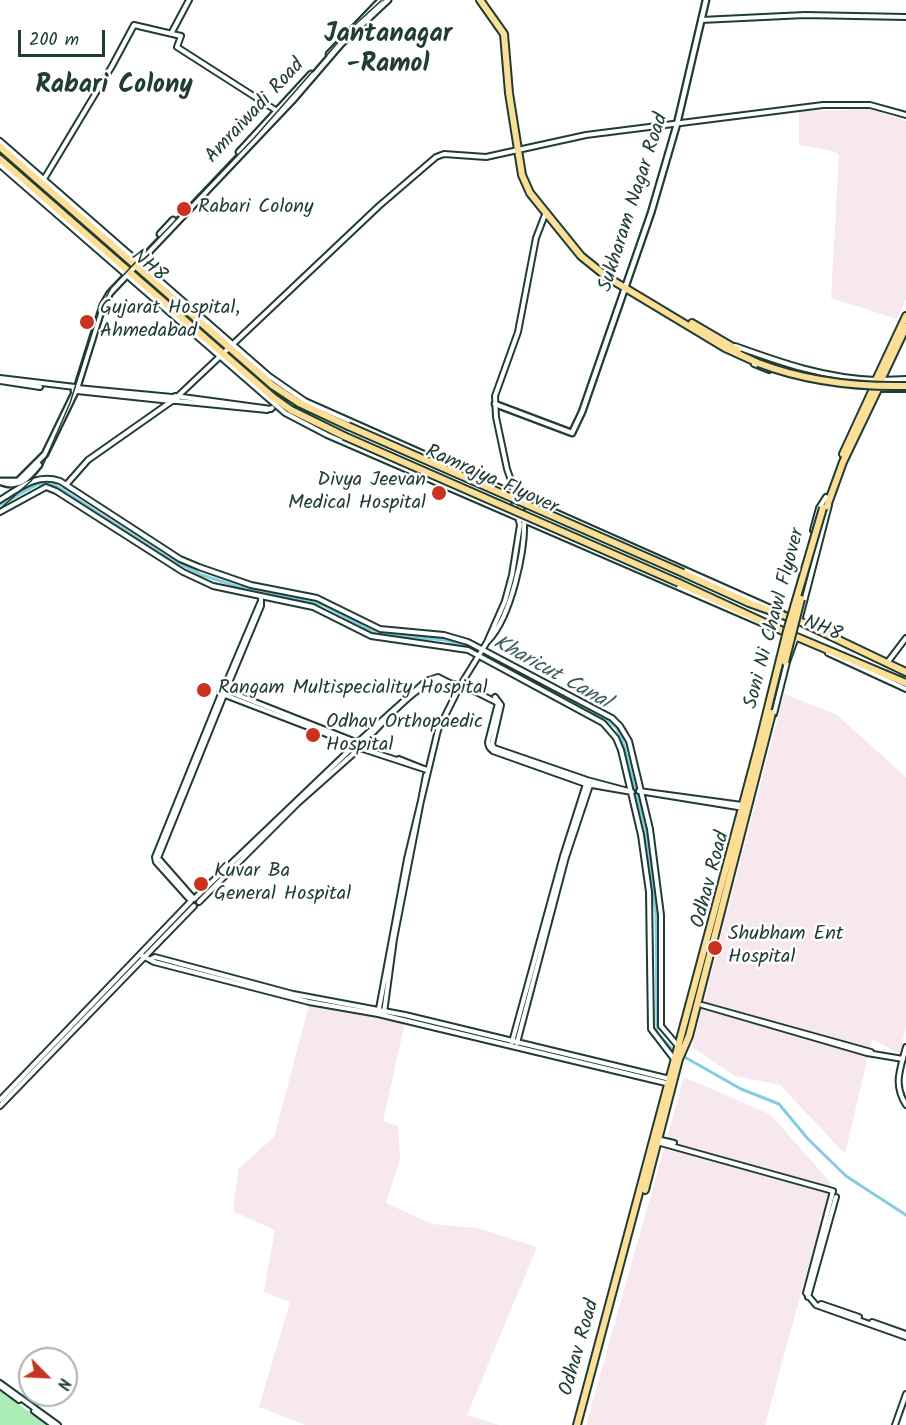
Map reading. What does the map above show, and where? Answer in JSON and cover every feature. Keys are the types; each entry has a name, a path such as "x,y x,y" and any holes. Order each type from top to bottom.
{"main road":[{"name":"Amraiwadi Road","path":"135,261 277,111 353,26 381,0"},
{"path":"0,481 13,486 31,478 55,444 76,389 103,305 135,261 284,110 348,38 388,0"},
{"path":"482,0 504,34 509,93 525,185 581,256 625,287 725,346 758,361 825,378 906,384"},
{"name":"Sukharam Nagar Road","path":"495,404 572,433 582,412 625,287 677,124 706,0"},
{"name":"NH8","path":"0,147 232,346"},
{"name":"NH8","path":"0,159 126,273 222,355 274,405"},
{"path":"879,380 906,316"},
{"path":"879,380 906,327"},
{"name":"Ramrajya Flyover","path":"232,346 284,395 335,420 745,601"},
{"path":"0,481 18,481 45,454 76,389"},
{"name":"Soni Ni Chawl Flyover","path":"761,747 790,621 824,509 840,461 875,389"},
{"name":"Ramrajya Flyover","path":"274,405 694,590"},
{"path":"693,573 699,581"},
{"path":"684,590 694,590"},
{"name":"NH8","path":"694,590 782,631 906,683"},
{"path":"741,610 745,601"},
{"name":"NH8","path":"745,601 799,621 906,672"},
{"path":"832,651 838,649 837,641"},
{"name":"Odhav Road","path":"579,1425 761,747"},
{"name":"Odhav Road","path":"680,1049 689,1036 699,1005 745,807"}],"street":[{"path":"172,32 189,0"},
{"path":"701,20 805,15 906,17"},
{"path":"44,180 134,25 172,32 181,36 177,47 277,111"},
{"path":"66,484 88,460 175,399 379,206 436,157 444,154 486,157 586,135 823,105 870,105 906,114"},
{"path":"0,141 135,261"},
{"path":"0,165 126,273"},
{"path":"381,1013 407,859 426,772 438,730 460,686 487,642 505,601 512,575 520,525 514,486 501,443 495,404 500,377 518,332 536,238 547,212"},
{"path":"232,346 289,390 346,423 515,494 779,610 786,616 819,508 828,498"},
{"path":"725,346 818,373 906,384"},
{"path":"725,346 760,367 820,383 875,389 906,384"},
{"path":"0,380 175,399 274,405 327,435 684,590 702,595 769,629 782,631 757,741 761,747 766,746 787,662 796,637"},
{"path":"875,389 879,380"},
{"path":"0,500 31,478 45,477 66,484 173,554 199,567 226,578 327,602 380,629 444,635 468,642 612,718 629,741 649,892 651,1029 677,1059"},
{"path":"0,512 46,487 56,491 183,572 213,586 313,607 335,615 371,636 459,648 480,656 603,723 618,744 650,829 661,915 661,1026 680,1049"},
{"path":"487,642 501,620 514,584 524,520 515,494"},
{"path":"799,621 829,510 828,498"},
{"path":"195,901 158,858 261,596"},
{"path":"886,663 906,638"},
{"path":"817,645 834,657 906,689"},
{"path":"0,1106 146,957 195,901 426,681 438,677 501,702 492,749 589,783 745,807"},
{"path":"225,692 426,772"},
{"path":"514,1044 563,856 589,783"},
{"path":"0,1100 146,957 155,957 311,998 670,1081"},
{"path":"699,1005 871,1053 903,1059"},
{"path":"906,1047 898,1093 906,1105"},
{"path":"656,1140 834,1190 835,1202 808,1294 817,1303 906,1335"},
{"path":"0,1384 55,1425"},
{"path":"896,1425 906,1394"},
{"path":"896,1425 906,1400"}],"shaded area":[{"path":"869,109 906,121 906,299 897,319 831,298 839,155 833,151 799,145 799,111"},
{"path":"784,694 837,715 906,777 906,1026 900,1054 872,1039 845,1154 780,1085 735,1076 692,1047"},
{"path":"309,1005 405,1023 383,1121 398,1126 400,1160 386,1203 432,1224 477,1228 537,1247 467,1415 499,1425 306,1425 259,1407 290,1302 264,1292 275,1230 233,1211 239,1168 274,1137"},
{"path":"684,1077 771,1115 831,1183 765,1425 586,1425"}],"green space":[{"path":"0,1390 18,1403 18,1407 23,1407 47,1425 0,1425"}],"waterway":[{"name":"Kharicut Canal","path":"0,505 38,484 55,485 168,558 202,575 239,587 323,605 377,634 445,640 471,648 602,717 616,727 622,738 645,828 656,914 657,1033 675,1052"},
{"name":"Kharicut Canal","path":"681,1055 741,1089 779,1104 808,1139 846,1176 906,1215"}],"railway":[{"path":"0,509 31,481 43,465 70,403 99,311 111,288 255,137 348,31 382,0"}],"place":[{"name":"Rabari Colony","path":"184,209"},
{"name":"Gujarat Hospital, Ahmedabad","path":"87,322"},
{"name":"Divya Jeevan Medical Hospital","path":"439,493"},
{"name":"Rangam Multispeciality Hospital","path":"204,690"},
{"name":"Odhav Orthopaedic Hospital","path":"313,735"},
{"name":"Kuvar Ba General Hospital","path":"201,884"},
{"name":"Shubham Ent Hospital","path":"715,948"}],"district":[{"name":"Jantanagar -Ramol","path":"388,52"},
{"name":"Rabari Colony","path":"114,88"}]}
